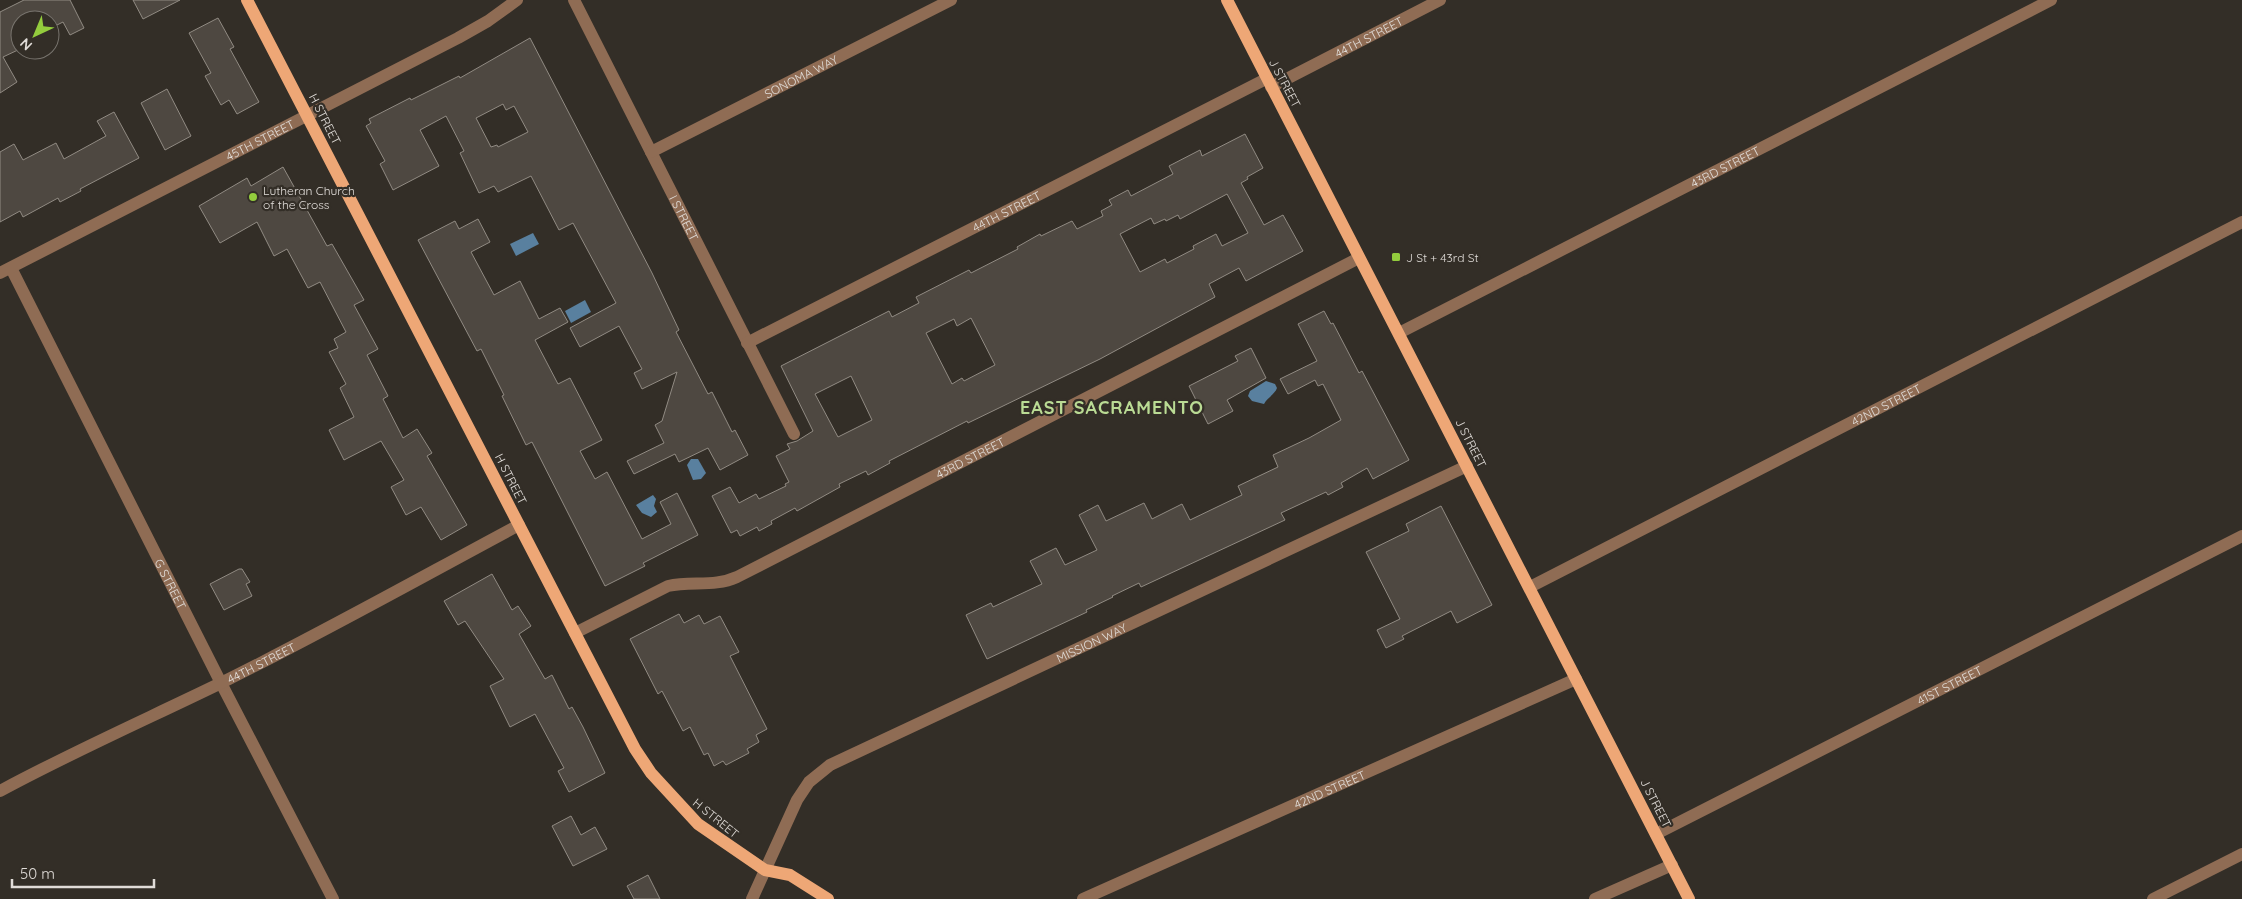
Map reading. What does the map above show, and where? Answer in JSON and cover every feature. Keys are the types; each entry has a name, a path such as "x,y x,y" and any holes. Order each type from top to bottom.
{"main road":[{"name":"H STREET","path":"247,0 574,633 636,749 652,773 698,824 765,870 790,876 828,899"},
{"name":"J STREET","path":"1226,0 1689,899"}],"street":[{"name":"45TH STREET","path":"6,271 458,38 488,21 517,0"},
{"name":"I STREET","path":"574,0 794,434"},
{"name":"SONOMA WAY","path":"650,152 950,0"},
{"name":"44TH STREET","path":"747,343 1440,0"},
{"name":"43RD STREET","path":"1399,333 2052,0"},
{"name":"42ND STREET","path":"1530,587 2242,222"},
{"name":"43RD STREET","path":"574,633 668,586 685,583 724,582 737,577 1359,258"},
{"name":"G STREET","path":"6,271 333,899"},
{"name":"MISSION WAY","path":"765,870 797,800 809,782 830,765 1467,466"},
{"name":"44TH STREET","path":"0,791 64,756 221,683 519,525"},
{"name":"41ST STREET","path":"1656,834 2242,536"},
{"name":"42ND STREET","path":"1083,899 1576,679"},
{"path":"2153,899 2242,854"},
{"path":"1595,899 1672,865"},
{"path":"752,899 765,870"}],"water":[{"path":"533,233 539,244 516,256 510,244"},
{"path":"585,300 591,312 571,323 565,311"},
{"path":"1266,381 1275,384 1276,390 1264,404 1252,401 1248,396 1250,391"},
{"path":"691,459 698,459 706,473 701,479 693,480 687,465"},
{"path":"653,495 656,499 654,506 657,512 651,517 642,513 636,505"}],"building":[{"path":"24,0 70,0 84,28 70,35 63,22 60,24 60,10 10,10 10,54 3,57 17,82 0,93 0,12"},
{"path":"133,0 180,0 143,19"},
{"path":"218,18 234,47 230,49 259,102 237,114 229,100 221,105 205,76 211,73 189,33"},
{"path":"530,38 652,273 679,330 676,332 708,394 712,392 732,432 735,430 748,455 720,470 708,448 679,462 675,454 634,474 627,461 664,443 655,425 662,421 677,372 642,389 634,373 642,369 619,326 580,347 570,328 616,303 573,223 559,230 531,176 498,192 494,186 479,193 460,153 464,151 446,116 420,130 439,166 393,190 380,164 385,161 366,126 371,123 369,119 410,98 411,100 459,76 460,78","holes":["503,104 506,110 514,106 528,132 498,147 497,145 491,147 476,118"]},
{"path":"167,89 191,136 165,150 141,103"},
{"path":"114,112 139,158 80,189 81,191 60,202 58,198 23,217 20,211 0,222 0,152 14,144 23,160 56,143 64,159 106,136 97,121"},
{"path":"1245,134 1263,168 1247,177 1248,179 1241,183 1264,225 1283,215 1303,251 1246,281 1239,268 1209,284 1215,297 1100,359 968,423 967,421 889,461 890,463 868,475 866,471 839,484 840,487 797,511 795,508 771,521 772,524 759,531 757,527 740,536 737,530 731,533 712,496 730,487 739,503 756,494 759,499 786,486 785,484 789,482 776,456 790,449 787,444 797,441 813,431 781,366 889,311 892,317 919,303 916,297 969,270 971,273 1018,249 1017,247 1040,234 1041,236 1072,221 1077,229 1103,216 1101,211 1112,205 1109,200 1128,190 1131,196 1173,174 1169,166 1200,150 1202,156","holes":["1227,194 1248,233 1222,246 1216,234 1193,246 1194,249 1167,263 1165,259 1140,272 1120,234 1151,218 1154,224 1178,215 1180,219","971,318 995,365 964,381 962,378 952,384 926,333 954,319 957,326","851,376 872,420 838,437 815,394"]},
{"path":"283,167 327,246 332,244 364,300 354,305 378,349 367,355 388,396 383,399 403,438 417,429 432,453 427,456 467,525 441,540 421,507 406,515 391,487 404,480 381,441 344,460 329,430 354,417 340,388 346,384 329,352 338,348 334,339 346,332 320,282 308,288 287,249 274,256 257,222 220,243 199,206 247,178 251,186"},
{"path":"478,219 490,242 471,252 494,295 520,281 539,319 560,308 568,322 535,340 558,384 570,378 602,440 580,451 595,479 607,472 642,539 671,524 660,502 677,493 698,535 643,563 645,566 605,586 532,442 526,445 481,349 477,351 418,240 455,221 459,229"},
{"path":"1324,311 1331,324 1333,323 1359,373 1362,371 1409,460 1373,479 1367,468 1341,483 1343,487 1328,495 1326,492 1281,513 1285,520 1141,587 1139,583 1086,610 1087,612 987,659 966,615 991,603 993,607 1042,584 1030,561 1056,548 1065,565 1097,550 1079,515 1098,505 1106,521 1144,503 1152,519 1182,504 1190,520 1242,495 1238,486 1278,467 1273,455 1341,420 1323,384 1318,386 1315,380 1288,394 1280,379 1317,361 1298,324"},
{"path":"1251,348 1266,378 1227,400 1233,411 1208,424 1189,386 1238,361 1235,356"},
{"path":"1441,506 1492,605 1457,623 1451,611 1402,636 1404,639 1386,648 1377,630 1400,619 1366,552 1409,531 1406,524"},
{"path":"242,569 250,582 246,584 252,596 224,610 210,584"},
{"path":"492,574 512,610 518,606 531,626 519,634 545,679 552,675 569,709 572,707 605,773 569,792 558,771 564,768 535,714 510,727 490,686 504,679 465,621 458,625 444,601"},
{"path":"679,614 684,623 699,615 704,624 720,616 739,652 730,656 767,729 756,735 759,742 747,749 749,753 726,765 723,761 714,766 708,753 704,755 690,727 683,731 662,691 658,694 630,639"},
{"path":"571,816 581,835 595,827 607,849 573,866 552,826"},
{"path":"648,875 660,899 634,899 627,886"}],"place":[{"name":"Lutheran Church of the Cross","path":"253,197"},
{"name":"J St + 43rd St","path":"1396,257"}],"district":[{"name":"EAST SACRAMENTO","path":"1112,407"}]}
